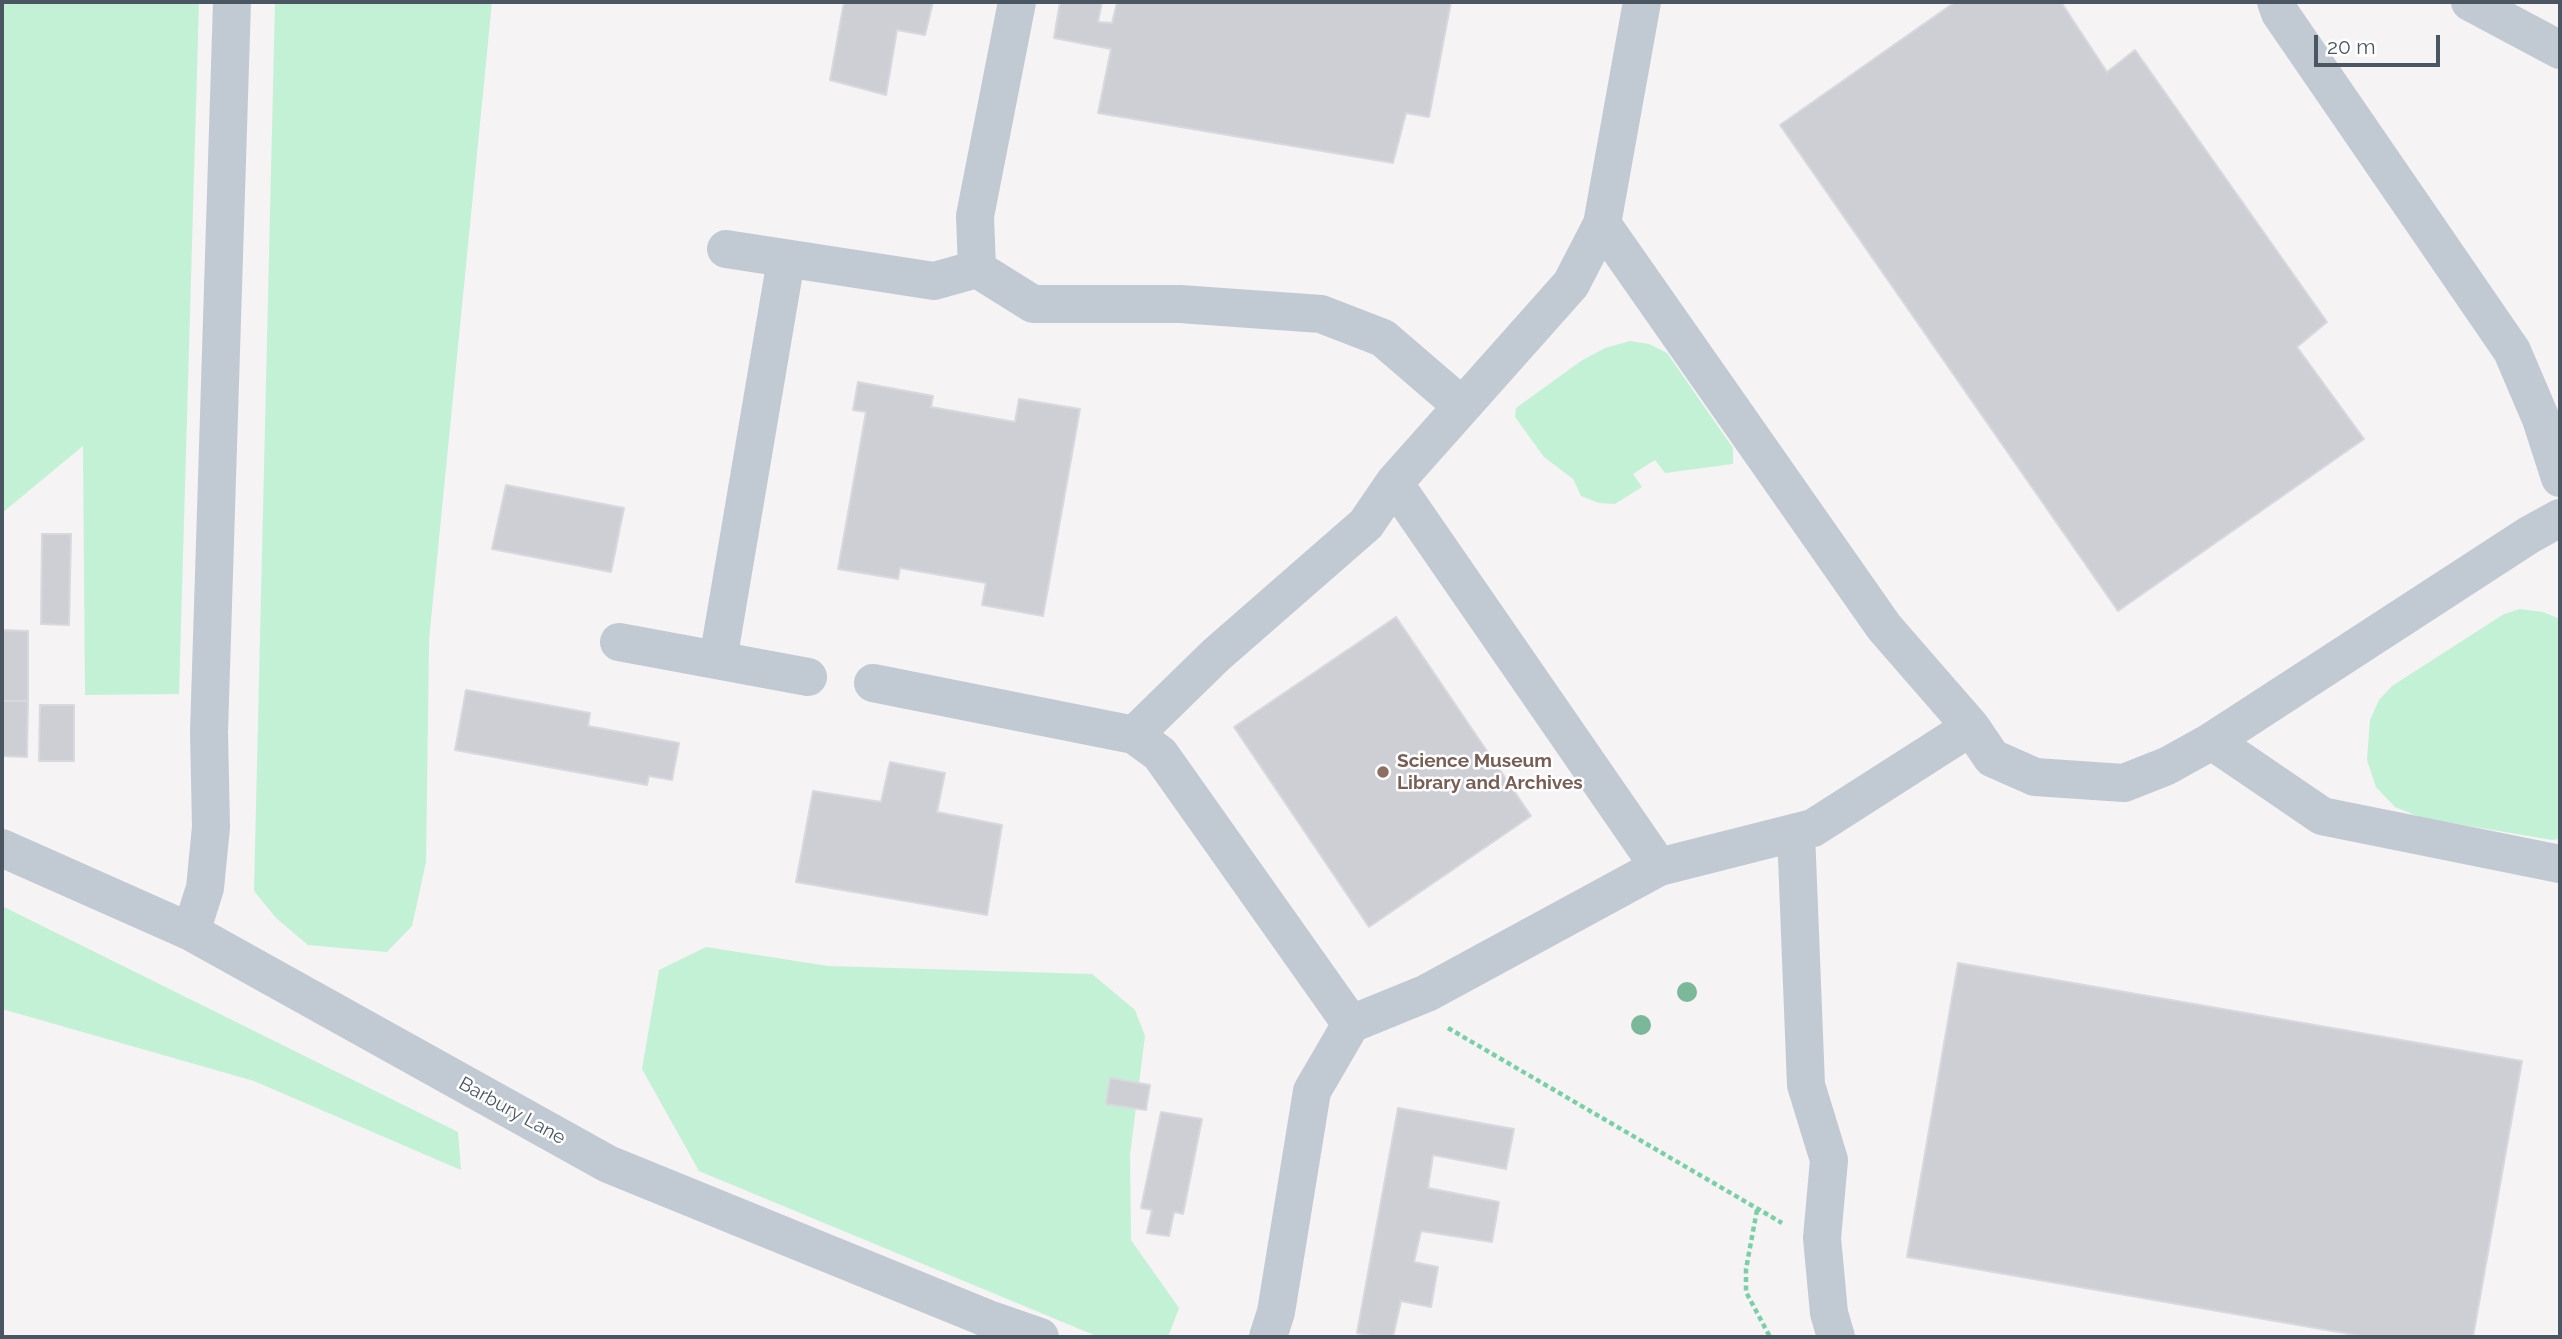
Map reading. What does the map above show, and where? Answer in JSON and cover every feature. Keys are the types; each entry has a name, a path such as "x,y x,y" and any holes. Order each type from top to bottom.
{"street":[{"path":"191,932 205,888 211,827 209,732 232,2"},
{"path":"976,269 975,215 1017,2"},
{"path":"1134,735 1216,655 1366,524 1394,483 1571,284 1602,225 1642,2"},
{"path":"2276,2 2280,13 2512,351 2541,419 2560,478"},
{"path":"2470,2 2560,50"},
{"path":"1602,225 1884,627 1972,727 1992,758 2035,777 2124,783 2167,766 2212,741 2529,535 2560,518"},
{"path":"726,249 934,281 976,269 1033,304 1180,304 1321,314 1383,338 1462,406"},
{"path":"718,660 786,260"},
{"path":"1394,483 1659,867"},
{"path":"619,642 808,677"},
{"path":"873,683 1134,735 1160,754 1351,1024"},
{"path":"1268,1337 1276,1312 1312,1091 1351,1024 1414,999 1659,867 1813,828 1972,727"},
{"path":"2212,741 2322,816 2560,864"},
{"path":"1796,832 1806,1085 1829,1160 1822,1238 1829,1313 1836,1337"},
{"name":"Barbury Lane","path":"2,848 191,932 608,1164 990,1320 1040,1337"}],"path":[{"path":"1414,999 1429,1018 1757,1210 1802,1233 1822,1238"},
{"path":"1757,1210 1746,1269 1746,1292 1770,1337"}],"green space":[{"path":"2,2 199,2 179,694 85,695 83,446 2,513"},
{"path":"275,2 492,2 429,640 426,862 412,926 387,952 308,945 276,918 254,891"},
{"path":"1630,341 1649,344 1667,353 1733,448 1733,464 1665,473 1655,460 1633,474 1642,487 1615,504 1599,503 1581,496 1573,479 1544,457 1515,417 1516,408 1581,361 1605,348"},
{"path":"2520,609 2543,612 2560,619 2560,839 2552,840 2422,818 2395,807 2376,787 2367,760 2370,720 2379,700 2392,686 2504,614"},
{"path":"2,906 458,1132 461,1170 254,1081 2,1009"},
{"path":"706,947 828,966 1092,974 1135,1010 1145,1036 1130,1155 1131,1240 1179,1308 1168,1337 1094,1335 699,1171 642,1069 659,970"}],"building":[{"path":"844,2 933,2 925,35 897,30 886,95 830,80"},
{"path":"1060,2 1102,2 1098,22 1112,23 1117,2 1451,2 1429,117 1406,113 1393,163 1098,113 1111,49 1054,38"},
{"path":"1955,2 2061,2 2107,72 2135,50 2327,322 2297,347 2364,439 2118,611 1780,125"},
{"path":"858,382 933,396 931,407 1015,422 1019,399 1080,409 1043,616 982,605 986,583 900,568 898,579 838,569 866,412 853,410"},
{"path":"506,485 624,508 611,572 492,549"},
{"path":"42,534 71,534 69,625 41,624"},
{"name":"Science Museum Library and Archives","path":"1396,617 1531,816 1369,927 1234,727"},
{"path":"2,630 28,631 28,701 2,701"},
{"path":"466,690 590,713 588,726 679,743 672,780 649,776 647,785 455,750"},
{"path":"2,701 28,701 27,757 2,756"},
{"path":"40,705 74,705 74,761 39,761"},
{"path":"890,762 945,773 937,812 1002,825 987,915 796,882 813,791 881,802"},
{"path":"1958,963 2522,1061 2473,1337 2367,1337 1907,1257"},
{"path":"1110,1078 1150,1085 1146,1110 1106,1104"},
{"path":"1398,1108 1514,1129 1506,1169 1433,1155 1428,1188 1499,1202 1492,1242 1421,1231 1414,1262 1438,1267 1431,1307 1401,1301 1393,1337 1376,1337 1357,1333"},
{"path":"1161,1112 1202,1119 1183,1214 1174,1212 1169,1236 1147,1233 1152,1210 1141,1208"}],"place":[{"name":"Science Museum Library and Archives","path":"1383,772"}]}
